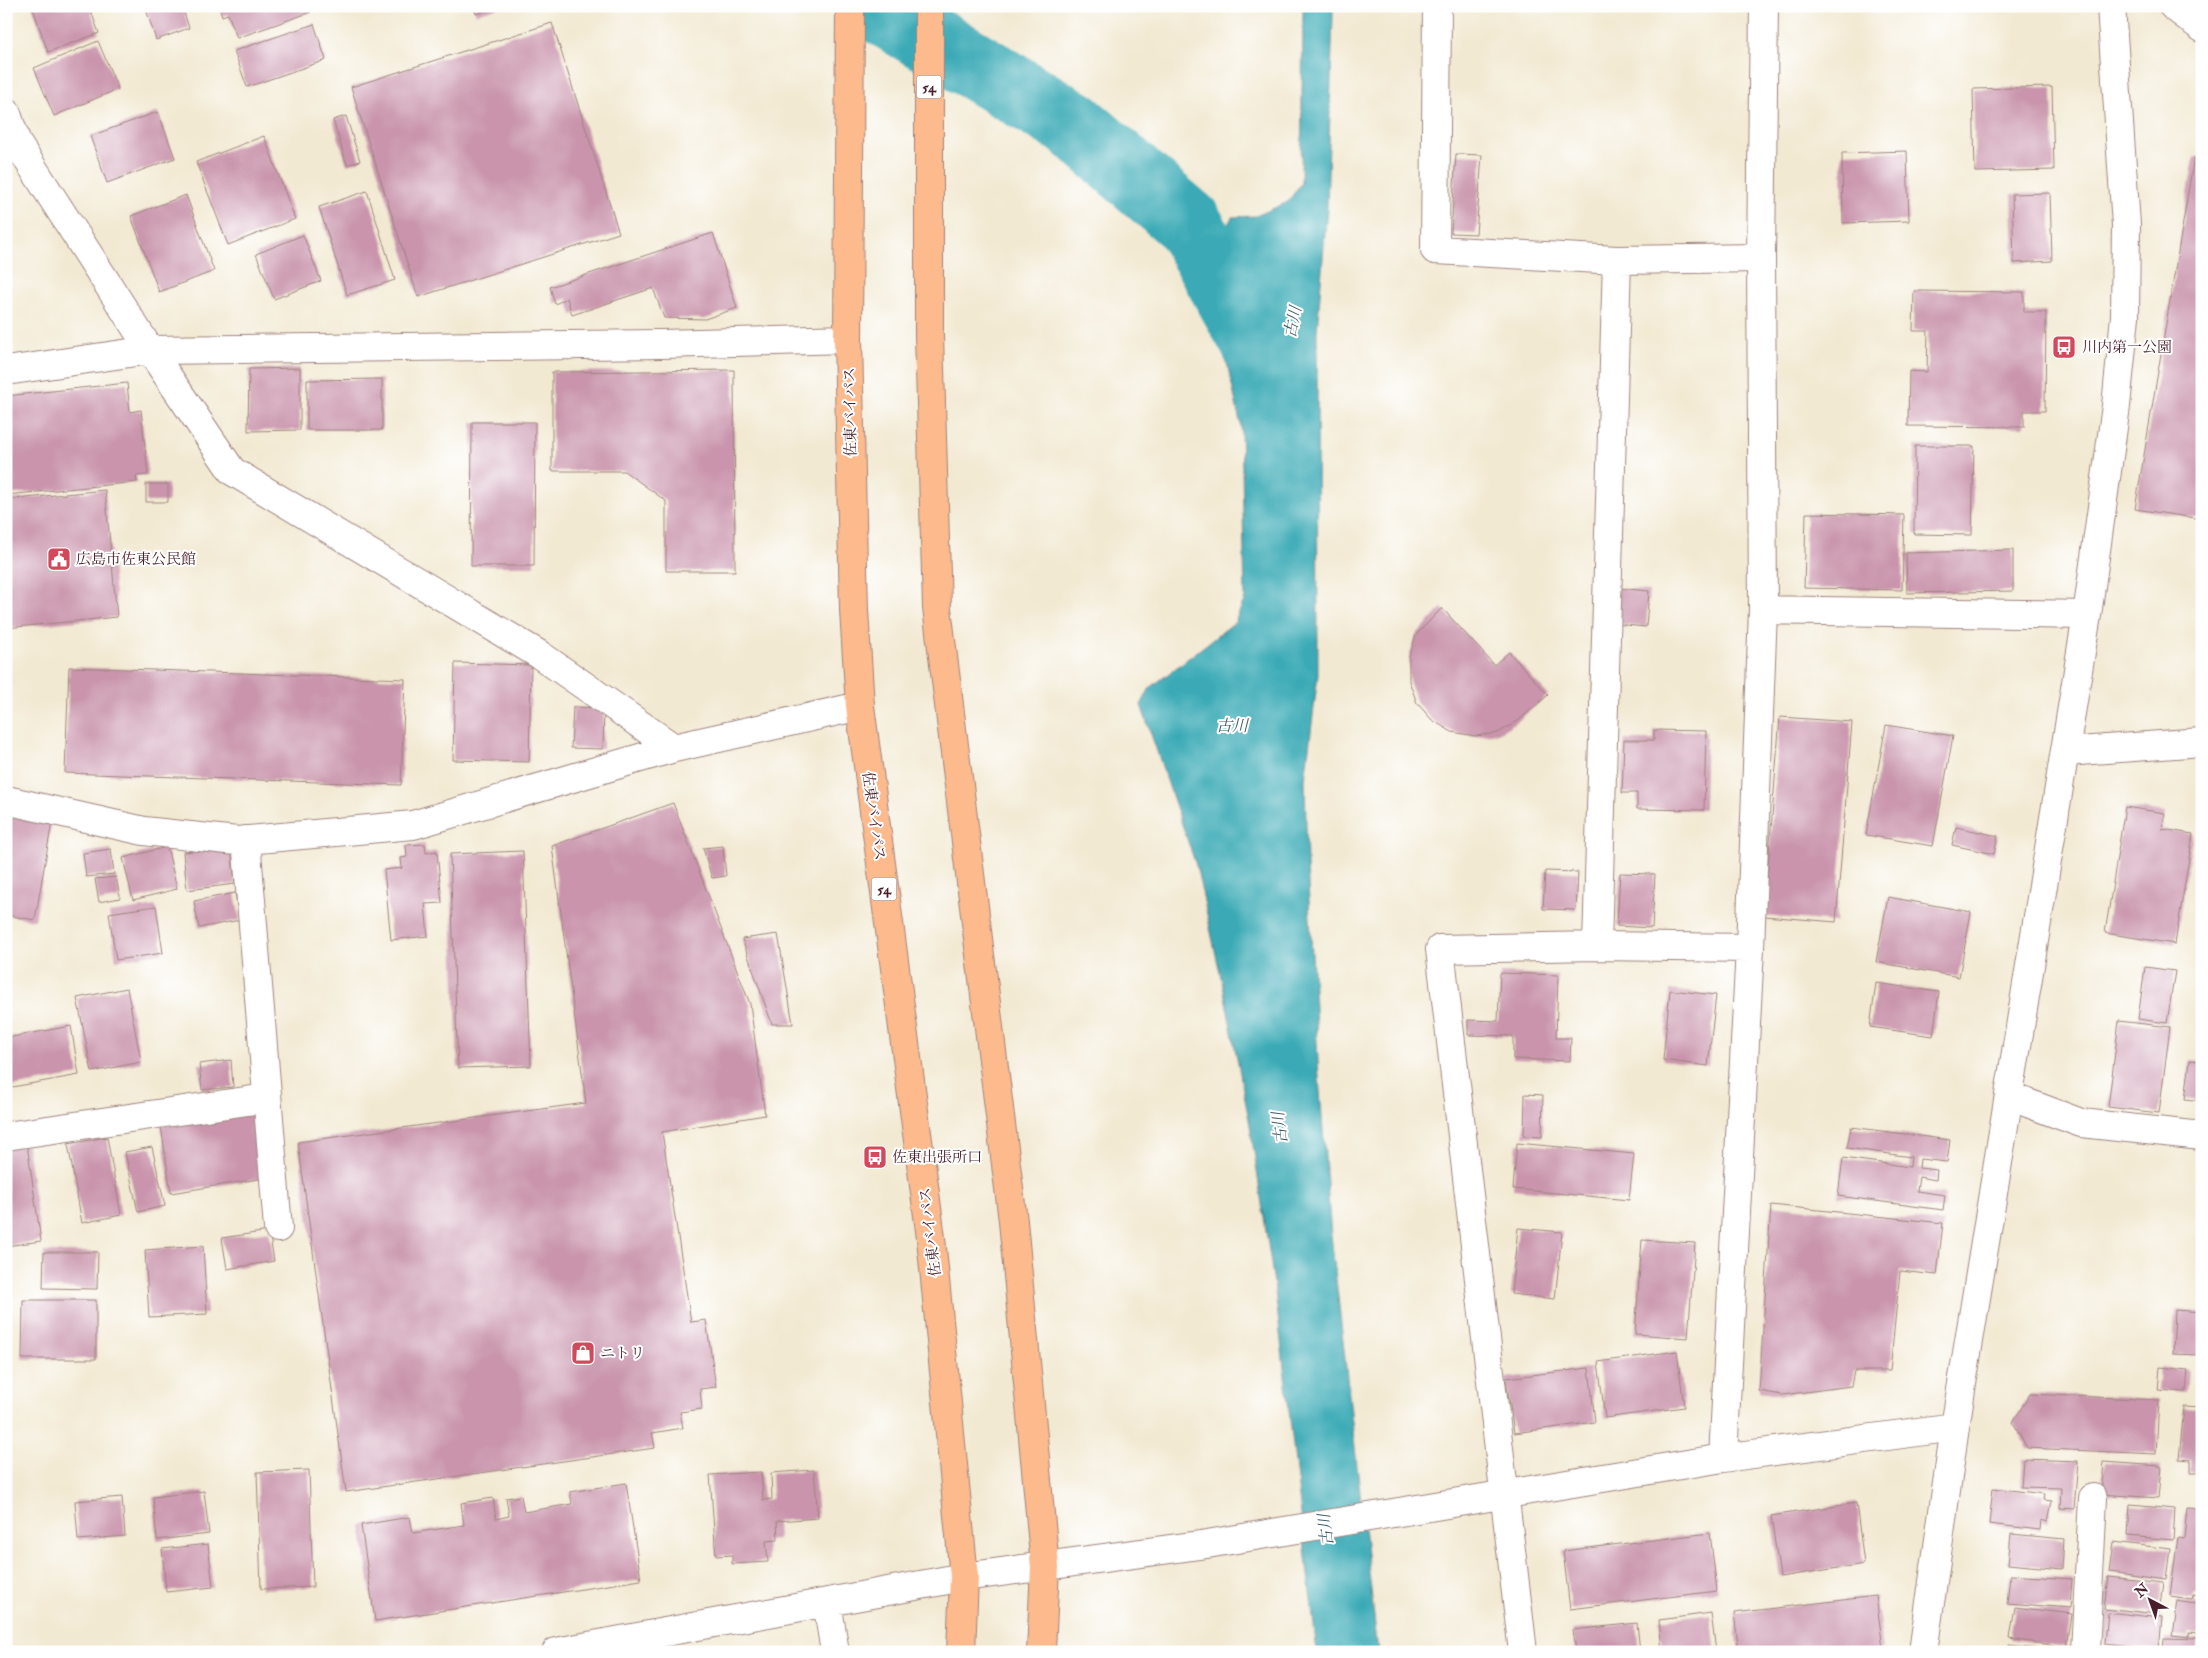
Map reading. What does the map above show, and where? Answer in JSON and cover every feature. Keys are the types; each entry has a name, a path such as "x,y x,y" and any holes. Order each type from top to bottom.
{"highway":[{"name":"佐東バイパス","path":"850,6 848,339 854,610 860,706 931,1238 964,1577 961,1652"},
{"name":"54","path":"929,6 929,335 937,608 1012,1221 1045,1567 1041,1652"}],"street":[{"path":"1437,6 1435,250 1617,260 1761,258"},
{"path":"1723,1458 1750,948 1763,610 1761,258 1764,6"},
{"path":"1923,1652 1955,1427 2087,615 2116,406 2124,316 2126,225 2111,6"},
{"path":"2173,6 2202,28"},
{"path":"6,111 17,142 150,350 232,471 540,655 674,748"},
{"path":"1598,946 1617,260"},
{"path":"6,371 150,350 512,346 848,339"},
{"path":"1763,610 2087,615"},
{"path":"6,800 144,831 237,841 413,825 674,748 860,706"},
{"path":"2065,752 2202,742"},
{"path":"246,840 278,1228"},
{"path":"1523,1652 1440,949 1598,946 1750,948"},
{"path":"2009,1096 2081,1123 2202,1136"},
{"path":"6,1136 267,1098"},
{"path":"556,1652 964,1577 1207,1544 1723,1458 1955,1427"},
{"path":"2084,1652 2093,1498"},
{"path":"827,1602 835,1652"}],"water":[{"name":"古川","path":"1303,6 1333,6 1327,208 1317,332 1318,675 1305,780 1307,865 1319,1078 1331,1235 1378,1652 1317,1652 1275,1290 1250,1125 1224,991 1196,865 1141,705 1150,688 1235,622 1245,598 1241,426 1227,363 1194,287 1232,217 1256,216 1288,202 1301,183"}],"building":[{"path":"32,6 89,6 99,33 48,52"},
{"path":"145,6 182,6 189,28 156,40"},
{"path":"219,6 309,6 311,12 237,38 228,14 222,16"},
{"path":"473,6 500,6 500,7 476,14"},
{"path":"552,23 619,233 418,297 351,87"},
{"path":"314,24 326,60 247,87 234,51"},
{"path":"98,41 118,89 54,116 34,68"},
{"path":"2052,87 2054,170 1975,172 1973,89"},
{"path":"158,112 175,158 107,183 90,136"},
{"path":"346,116 360,161 347,165 333,120"},
{"path":"264,136 295,219 228,245 196,162"},
{"path":"1907,151 1909,221 1843,223 1842,153"},
{"path":"1456,154 1482,155 1476,234 1451,233"},
{"path":"2194,157 2202,159 2202,519 2135,509"},
{"path":"367,191 395,280 347,295 319,207"},
{"path":"2050,193 2052,261 2014,263 2012,194"},
{"path":"186,195 214,271 159,292 131,216"},
{"path":"713,233 737,308 705,319 664,318 653,288 572,315 567,298 555,304 550,287"},
{"path":"303,235 321,281 274,299 256,254"},
{"path":"1914,291 2024,292 2024,312 2046,312 2045,411 2024,411 2024,427 1908,426 1909,371 1927,372 1928,331 1913,331"},
{"path":"300,368 300,430 248,431 249,369"},
{"path":"734,370 735,571 666,571 666,501 624,471 552,471 552,372"},
{"path":"382,379 382,430 307,430 307,380"},
{"path":"127,383 130,412 141,410 148,475 136,476 137,482 6,495 6,396"},
{"path":"472,422 535,422 534,566 471,566"},
{"path":"1915,446 1974,446 1972,535 1914,534"},
{"path":"146,484 168,484 168,502 146,502"},
{"name":"広島市佐東公民館","path":"105,490 117,617 6,628 6,500"},
{"path":"1806,513 1904,515 1902,590 1804,588"},
{"path":"2013,550 2013,591 1907,593 1906,553"},
{"path":"1618,588 1649,591 1646,627 1615,624"},
{"path":"1442,608 1494,665 1509,652 1548,695 1518,721 1498,733 1475,736 1452,732 1432,720 1417,703 1409,681 1409,657 1416,635"},
{"path":"455,663 531,665 529,762 453,760"},
{"path":"69,667 405,679 401,785 65,773"},
{"path":"573,707 604,708 603,749 571,748"},
{"path":"1780,717 1852,722 1836,922 1764,916"},
{"path":"1886,725 1953,736 1933,846 1866,835"},
{"path":"1654,730 1706,731 1704,810 1637,809 1637,793 1622,793 1624,740 1654,740"},
{"path":"673,803 750,1004 765,1115 662,1132 691,1322 706,1320 716,1387 700,1389 702,1409 680,1412 683,1428 652,1433 655,1448 346,1492 298,1142 586,1103 552,846"},
{"path":"2125,807 2165,813 2162,829 2193,834 2175,944 2105,933"},
{"path":"6,808 53,816 35,920 6,915"},
{"path":"1956,827 1998,836 1994,854 1952,845"},
{"path":"425,844 426,853 437,851 442,903 425,904 428,936 391,940 384,870 402,868 401,858 407,857 406,845"},
{"path":"723,846 726,876 712,878 703,848"},
{"path":"167,847 177,889 133,900 123,858"},
{"path":"231,847 235,884 187,890 183,852"},
{"path":"111,849 114,874 86,877 83,853"},
{"path":"523,851 531,1066 458,1068 450,854"},
{"path":"1545,871 1578,872 1576,910 1543,909"},
{"path":"1620,873 1655,874 1652,928 1617,926"},
{"path":"116,877 120,898 99,902 95,879"},
{"path":"235,893 240,920 199,928 194,901"},
{"path":"1888,897 1971,912 1959,977 1876,962"},
{"path":"156,906 163,953 116,960 109,913"},
{"path":"778,934 793,1024 772,1024 742,939"},
{"path":"2145,967 2175,971 2167,1023 2138,1019"},
{"path":"1500,973 1558,975 1556,1038 1571,1038 1570,1061 1513,1059 1513,1036 1468,1035 1468,1020 1498,1021"},
{"path":"1876,983 1939,992 1933,1036 1870,1027"},
{"path":"127,988 141,1062 92,1072 77,998"},
{"path":"1670,990 1716,995 1708,1066 1663,1060"},
{"path":"2119,1021 2170,1027 2159,1113 2108,1107"},
{"path":"71,1026 79,1075 7,1088 6,1038"},
{"path":"2201,1054 2202,1101 2185,1099 2190,1060 2200,1061"},
{"path":"231,1060 233,1087 202,1090 199,1064"},
{"path":"1525,1094 1543,1095 1542,1137 1524,1136"},
{"path":"255,1111 265,1178 171,1193 161,1126"},
{"path":"1851,1127 1950,1140 1947,1162 1920,1159 1919,1168 1937,1170 1936,1180 1919,1177 1917,1191 1945,1195 1943,1210 1838,1196 1843,1158 1910,1167 1911,1157 1847,1148"},
{"path":"107,1137 121,1215 82,1223 68,1144"},
{"path":"1517,1143 1634,1154 1629,1200 1513,1189"},
{"path":"27,1145 41,1241 6,1246 6,1147"},
{"path":"152,1147 165,1206 138,1212 125,1152"},
{"path":"1771,1205 1943,1223 1937,1275 1900,1271 1890,1371 1854,1371 1851,1386 1782,1395 1759,1391"},
{"path":"1518,1228 1562,1232 1555,1299 1511,1294"},
{"path":"269,1231 274,1261 227,1269 222,1238"},
{"path":"1642,1240 1695,1243 1688,1338 1635,1334"},
{"path":"203,1246 207,1314 149,1317 145,1250"},
{"path":"44,1252 98,1252 97,1289 43,1288"},
{"path":"23,1300 96,1300 96,1359 22,1359"},
{"path":"2175,1310 2202,1312 2202,1355 2173,1354"},
{"path":"1677,1351 1684,1407 1605,1418 1598,1362"},
{"path":"2160,1367 2188,1370 2186,1392 2158,1390"},
{"path":"1589,1368 1595,1422 1514,1433 1506,1378"},
{"path":"2030,1394 2159,1400 2156,1454 2027,1448 2013,1422"},
{"path":"2184,1407 2202,1408 2202,1473 2191,1473 2191,1460 2179,1459"},
{"path":"2023,1459 2078,1461 2074,1509 2060,1508 2061,1488 2021,1487"},
{"path":"2104,1462 2161,1466 2158,1498 2101,1494"},
{"path":"309,1470 313,1587 261,1589 257,1472"},
{"path":"814,1470 818,1518 777,1521 778,1540 766,1541 768,1562 732,1564 732,1555 716,1556 710,1475 761,1472 763,1500 772,1499 771,1473"},
{"path":"626,1483 641,1580 375,1621 361,1525 410,1517 413,1533 464,1525 461,1503 493,1498 496,1519 509,1516 506,1498 521,1496 524,1512 572,1504 570,1492"},
{"path":"1993,1488 2044,1494 2043,1500 2052,1501 2048,1522 2041,1520 2040,1530 1989,1524"},
{"path":"204,1491 209,1534 157,1540 153,1497"},
{"path":"122,1497 125,1536 78,1540 75,1501"},
{"path":"1856,1503 1864,1564 1780,1577 1771,1516"},
{"path":"2130,1505 2175,1509 2173,1540 2128,1536"},
{"path":"2187,1508 2202,1509 2202,1595 2194,1594 2193,1599 2170,1596 2178,1537 2184,1538"},
{"path":"1710,1533 1717,1591 1570,1609 1563,1551"},
{"path":"2011,1534 2064,1539 2062,1569 2008,1564"},
{"path":"2114,1542 2170,1549 2166,1580 2110,1572"},
{"path":"208,1544 213,1587 166,1592 162,1549"},
{"path":"2010,1575 2072,1579 2070,1608 2007,1603"},
{"path":"2108,1577 2163,1583 2159,1614 2104,1608"},
{"path":"1876,1596 1883,1649 1859,1652 1739,1652 1734,1613"},
{"path":"2177,1600 2202,1604 2202,1635 2188,1633 2188,1637 2172,1635"},
{"path":"2015,1607 2071,1614 2066,1647 2010,1639"},
{"path":"2107,1612 2162,1618 2159,1650 2104,1644"},
{"path":"1711,1613 1716,1652 1662,1652 1659,1620"},
{"path":"1637,1623 1640,1652 1576,1652 1573,1630"},
{"path":"2165,1638 2198,1639 2197,1652 2164,1652"},
{"path":"2009,1646 2051,1650 2051,1652 2008,1652"}],"waterway":[{"path":"874,6 1073,124 1188,223 1256,344"}],"place":[{"name":"川内第一公園","path":"2064,347"},
{"name":"広島市佐東公民館","path":"59,559"},
{"name":"佐東出張所口","path":"875,1157"},
{"name":"ニトリ","path":"583,1353"}]}
